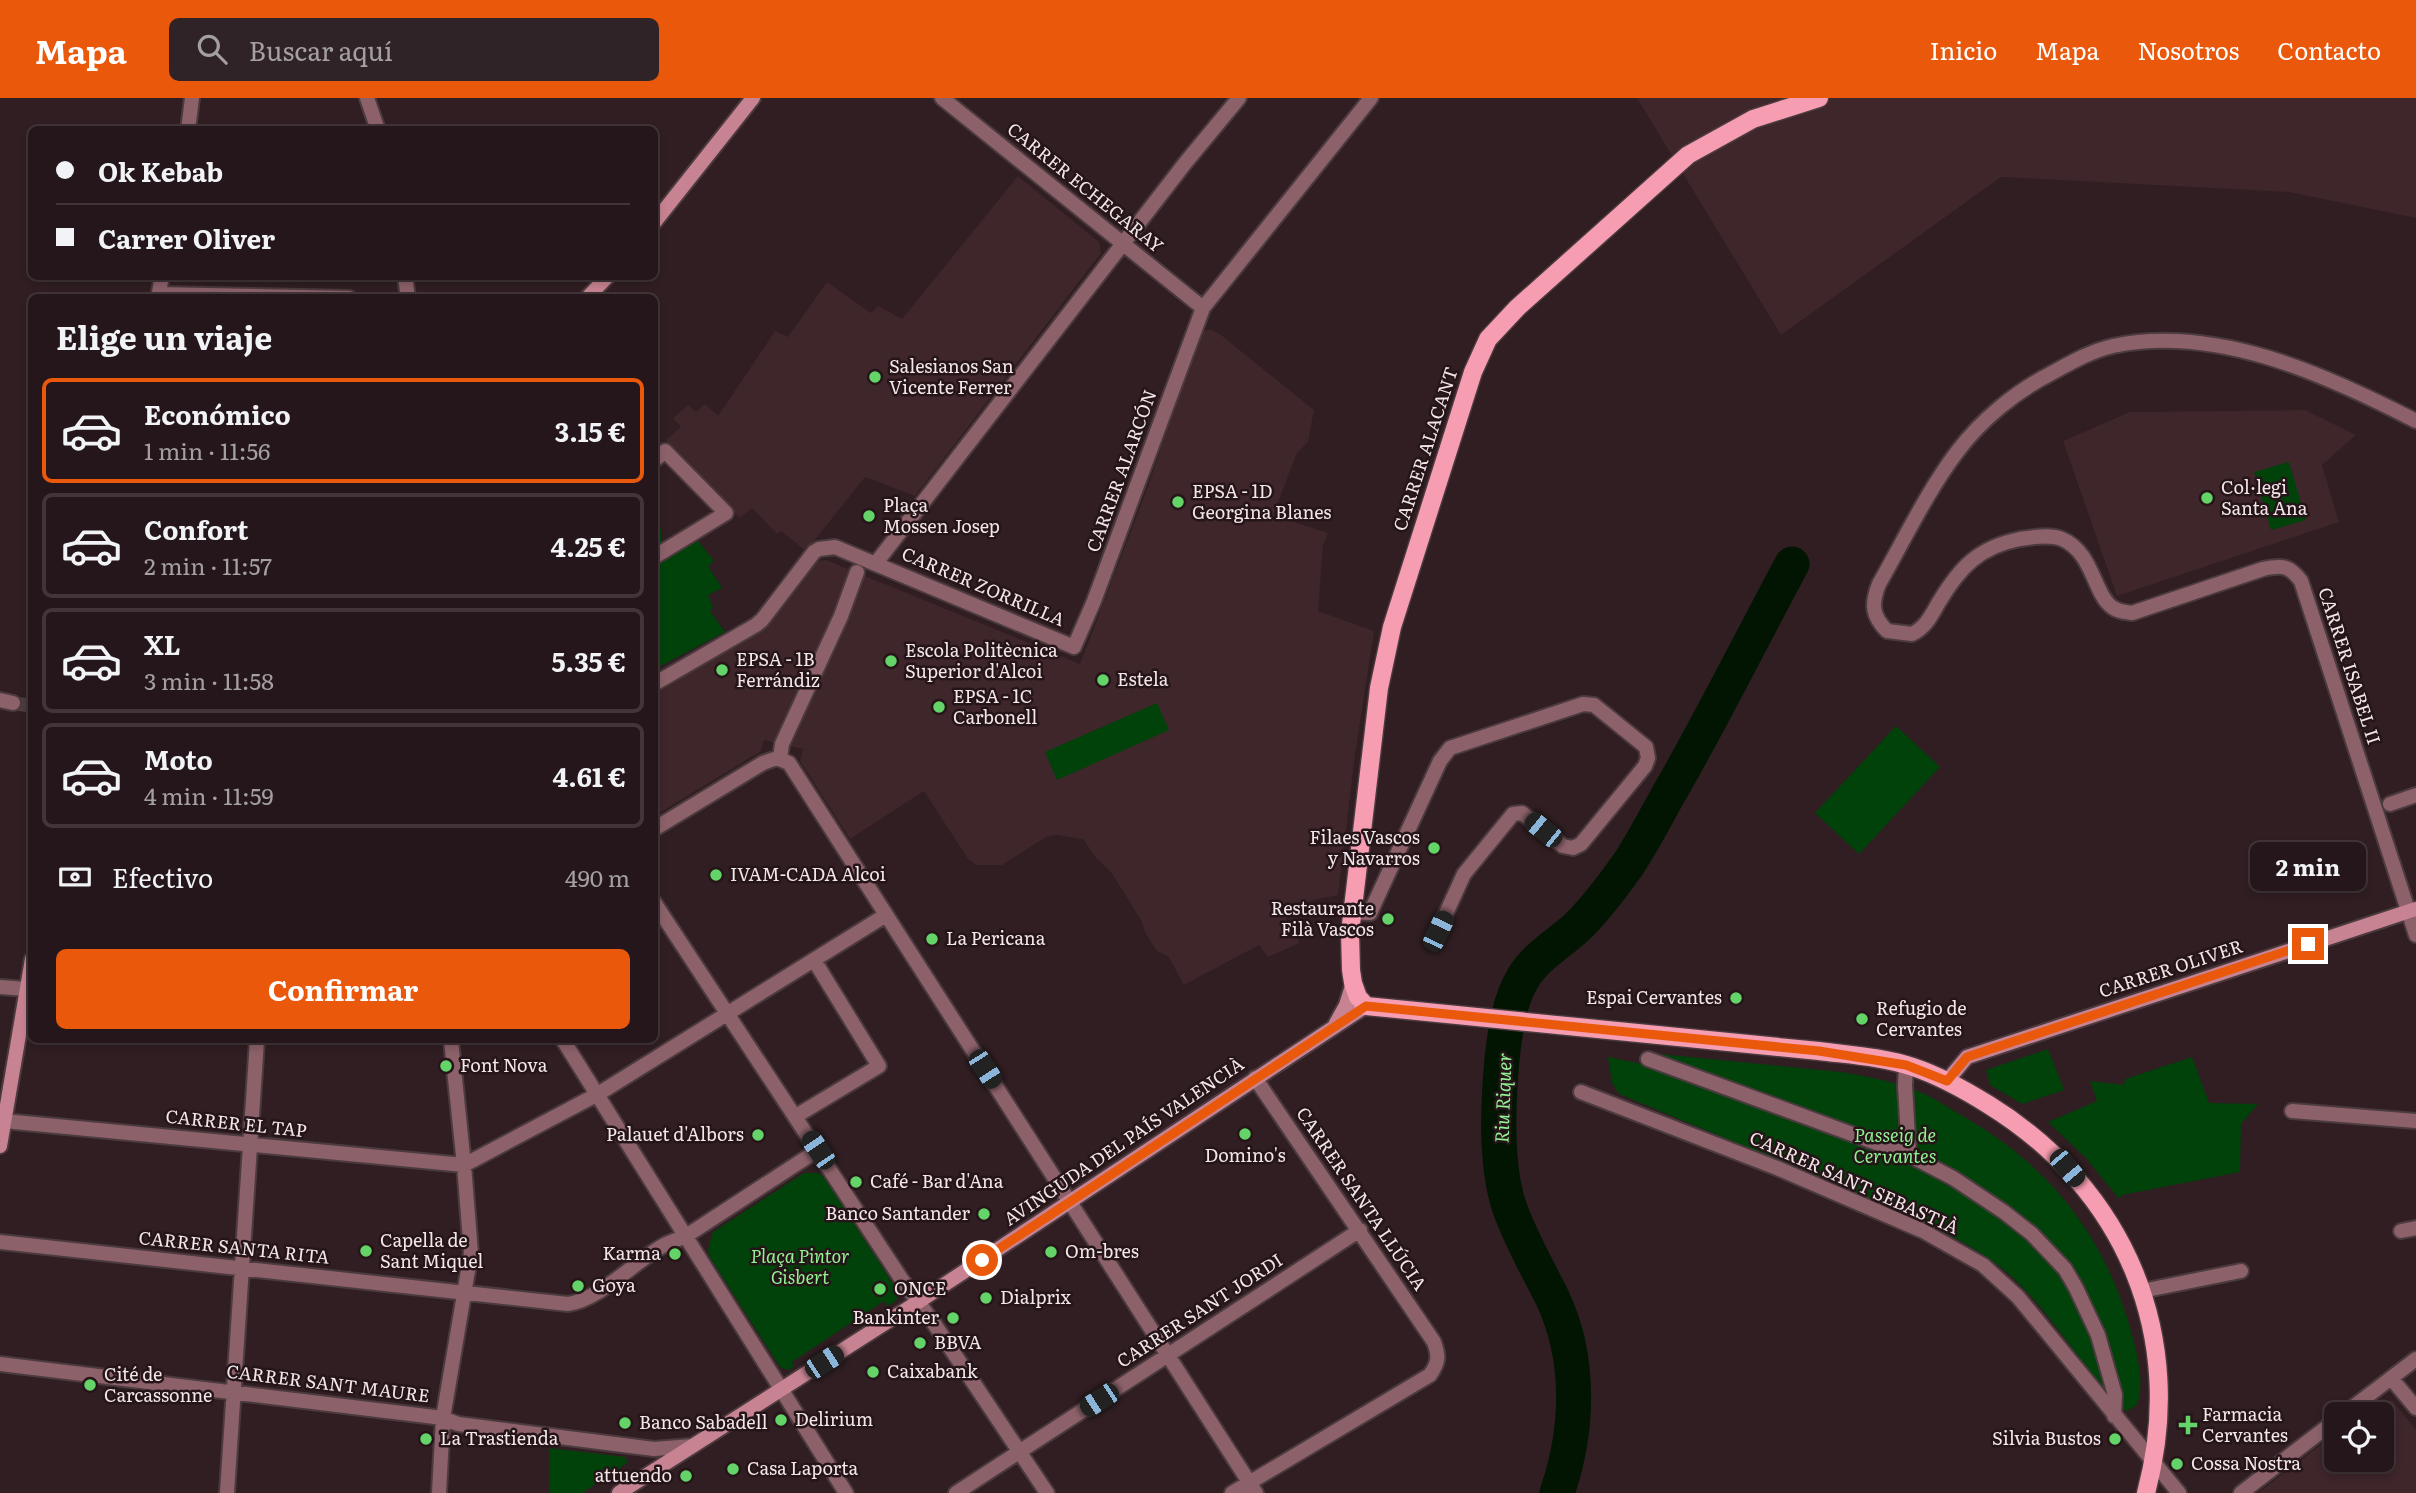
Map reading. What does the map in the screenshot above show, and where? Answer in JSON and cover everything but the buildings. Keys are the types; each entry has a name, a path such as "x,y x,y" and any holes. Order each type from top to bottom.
{"main road":[{"path":"658,218 753,98"},
{"name":"CARRER ALACANT","path":"1366,1006 1358,997 1353,983 1350,953 1352,912 1379,688 1389,637 1473,372 1488,339 1517,308 1688,155 1753,119 1819,98"},
{"path":"591,294 604,280"},
{"name":"CARRER OLIVER","path":"1947,1081 1967,1057 2412,911"},
{"path":"0,1146 28,979"},
{"name":"CARRER ALACANT","path":"1334,1026 1346,1005 1353,983"},
{"path":"1366,1006 1819,1051 1906,1065 1947,1081 2021,1126 2067,1168 2107,1220 2142,1292 2160,1371 2155,1461 2146,1493"},
{"name":"AVINGUDA DEL PAÍS VALENCIÀ","path":"619,1493 918,1302 1366,1006"}],"street":[{"path":"188,126 191,98"},
{"path":"367,98 377,126"},
{"name":"CARRER ECHEGARAY","path":"942,98 1203,308"},
{"path":"876,563 1186,162 1239,98"},
{"name":"CARRER ALARCÓN","path":"1074,647 1099,589 1203,308 1371,98"},
{"name":"CARRER ISABEL II","path":"2416,421 2295,366 2259,355 2190,342 2138,342 2110,347 2040,379 2015,396 1977,429 1948,464 1879,584 1873,608 1875,617 1887,631 1912,634 1926,625 1948,588 1976,555 2002,543 2040,537 2063,539 2074,547 2092,570 2108,605 2121,611 2132,612 2263,569 2285,567 2294,571 2301,581 2412,911 2416,935"},
{"path":"658,457 664,451 726,513 658,555"},
{"name":"CARRER ZORRILLA","path":"658,682 762,620 814,552 835,547 1074,647"},
{"path":"780,758 782,744 841,617 857,572"},
{"path":"1352,912 1370,913 1440,761 1450,748 1583,704 1594,705 1646,747 1648,758 1645,766 1581,844 1573,848 1563,846 1522,813 1513,814 1464,874 1438,931"},
{"path":"658,827 763,763 780,758 789,763 1252,1488 1232,1493"},
{"path":"2390,804 2416,796"},
{"path":"658,908 1047,1493"},
{"path":"464,1165 598,1094 886,915"},
{"path":"796,1116 879,1066 814,960"},
{"path":"0,987 26,989"},
{"path":"227,1493 257,1043"},
{"path":"439,1493 443,1418 471,1240 450,1043"},
{"path":"565,1043 846,1493"},
{"path":"1648,1059 1909,1155 1953,1178 2004,1212 2032,1234 2065,1269 2087,1308 2098,1335 2115,1395 2114,1416"},
{"path":"1906,1065 1909,1155"},
{"name":"CARRER SANTA LLÚCIA","path":"1252,1488 1430,1375 1438,1365 1439,1355 1434,1342 1360,1230 1255,1079"},
{"name":"CARRER SANT SEBASTIÀ","path":"1581,1092 1777,1168 1923,1231 1964,1253 2003,1281 2018,1297 2179,1493"},
{"path":"2292,1111 2416,1121"},
{"name":"CARRER EL TAP","path":"4,1121 464,1165"},
{"path":"686,1236 818,1150"},
{"path":"2401,1231 2416,1228"},
{"name":"CARRER SANT JORDI","path":"956,1493 1360,1230"},
{"name":"CARRER SANTA RITA","path":"0,1242 575,1303 666,1244 686,1236"},
{"path":"2142,1292 2241,1271"},
{"path":"2360,1402 2416,1359"},
{"name":"CARRER SANT MAURE","path":"0,1364 443,1418"},
{"path":"2391,1378 2416,1408"},
{"name":"AVINGUDA DEL PAÍS VALENCIÀ","path":"443,1418 458,1424 654,1449 692,1446"},
{"path":"2241,1493 2324,1429"}],"shaded area":[{"path":"1637,98 2416,98 2416,218 2289,192 2001,177 1781,335"},
{"name":"Salesianos San Vicente Ferrer","path":"1018,176 1099,242 1101,253 915,496 865,477 806,551 781,531 777,534 752,508 740,518 666,440 681,427 673,418 688,405 696,412 705,404 718,416 775,331 788,337 827,282 871,313 878,306 902,319"},
{"name":"Escola Politècnica Superior d'Alcoi","path":"1212,330 1221,335 1314,410 1308,442 1297,453 1273,515 1328,533 1323,546 1318,611 1374,631 1338,895 1280,907 1300,943 1268,957 1259,945 1184,985 1168,956 1157,951 1146,934 1141,920 1111,872 1097,859 1083,839 1056,835 1046,837 1002,865 976,865 968,859 924,791 850,839 800,761 803,749 764,740 761,751 658,814 658,693 765,626 814,562 826,560 1080,664 1149,484 1199,334"},
{"name":"Col·legi Santa Ana","path":"2305,410 2356,435 2322,465 2339,522 2117,596 2063,441 2130,412"},
{"path":"2394,1402 2416,1430 2416,1493 2258,1493 2324,1442 2324,1472 2394,1472"}],"green space":[{"path":"2289,462 2306,520 2271,530 2254,472"},
{"path":"658,525 664,556 698,541 714,561 708,566 722,588 708,595 713,607 710,611 725,632 658,667"},
{"path":"1157,703 1169,730 1057,780 1045,752"},
{"path":"1896,726 1940,767 1859,854 1815,813"},
{"path":"2048,1049 2064,1090 2022,1104 1990,1085 1986,1070"},
{"name":"Passeig de Cervantes","path":"1650,1053 1841,1072 1884,1080 1929,1096 2019,1154 2066,1201 2102,1256 2116,1287 2136,1352 2140,1374 2137,1405 2127,1411 2118,1407 2025,1290 1994,1262 1959,1240 1619,1094 1612,1083 1608,1057 1646,1065"},
{"path":"2192,1057 2209,1103 2258,1104 2241,1124 2240,1172 2122,1195 2119,1199 2086,1158 2048,1122 2097,1101 2090,1081 2124,1085 2125,1079"},
{"name":"Plaça Pintor Gisbert","path":"804,1173 818,1173 823,1176 899,1293 898,1298 887,1306 884,1301 792,1362 794,1367 788,1370 780,1367 709,1256 708,1249 713,1232"},
{"path":"549,1448 626,1457 627,1463 582,1493 549,1493"}],"waterway":[{"name":"Riu Riquer","path":"1557,1493 1570,1444 1574,1394 1572,1369 1561,1320 1513,1218 1501,1171 1499,1095 1503,1049 1511,1007 1528,970 1591,913 1632,858 1699,740 1792,564"}],"tunnel":[{"path":"13,703 28,705"}],"place":[{"name":"Salesianos San Vicente Ferrer","path":"875,377"},
{"name":"Col·legi Santa Ana","path":"2207,498"},
{"name":"EPSA - 1D Georgina Blanes","path":"1178,502"},
{"name":"Plaça Mossen Josep","path":"869,516"},
{"name":"Escola Politècnica Superior d'Alcoi","path":"891,661"},
{"name":"EPSA - 1B Ferrándiz","path":"722,670"},
{"name":"Estela","path":"1103,680"},
{"name":"EPSA - 1C Carbonell","path":"939,707"},
{"name":"Filaes Vascos y Navarros","path":"1434,848"},
{"name":"IVAM-CADA Alcoi","path":"716,875"},
{"name":"Restaurante Filà Vascos","path":"1388,919"},
{"name":"La Pericana","path":"932,939"},
{"name":"Espai Cervantes","path":"1736,998"},
{"name":"Refugio de Cervantes","path":"1862,1019"},
{"name":"Font Nova","path":"446,1066"},
{"name":"Domino's","path":"1245,1134"},
{"name":"Palauet d'Albors","path":"758,1135"},
{"name":"Café - Bar d'Ana","path":"856,1182"},
{"name":"Banco Santander","path":"984,1214"},
{"name":"Capella de Sant Miquel","path":"366,1251"},
{"name":"Om-bres","path":"1051,1252"},
{"name":"Karma","path":"675,1254"},
{"name":"Goya","path":"578,1286"},
{"name":"ONCE","path":"880,1289"},
{"name":"Dialprix","path":"986,1298"},
{"name":"Bankinter","path":"953,1318"},
{"name":"BBVA","path":"920,1343"},
{"name":"Caixabank","path":"873,1372"},
{"name":"Cité de Carcassonne","path":"90,1385"},
{"name":"Delirium","path":"781,1420"},
{"name":"Banco Sabadell","path":"625,1423"},
{"name":"Farmacia Cervantes","path":"2188,1425"},
{"name":"La Trastienda","path":"426,1439"},
{"name":"Silvia Bustos","path":"2115,1439"},
{"name":"Cossa Nostra","path":"2177,1464"},
{"name":"Casa Laporta","path":"733,1469"},
{"name":"attuendo","path":"686,1476"}],"route":[{"path":"982,1260 1366,1006 1819,1051 1906,1065 1947,1081 1967,1057 2308,944"}]}
